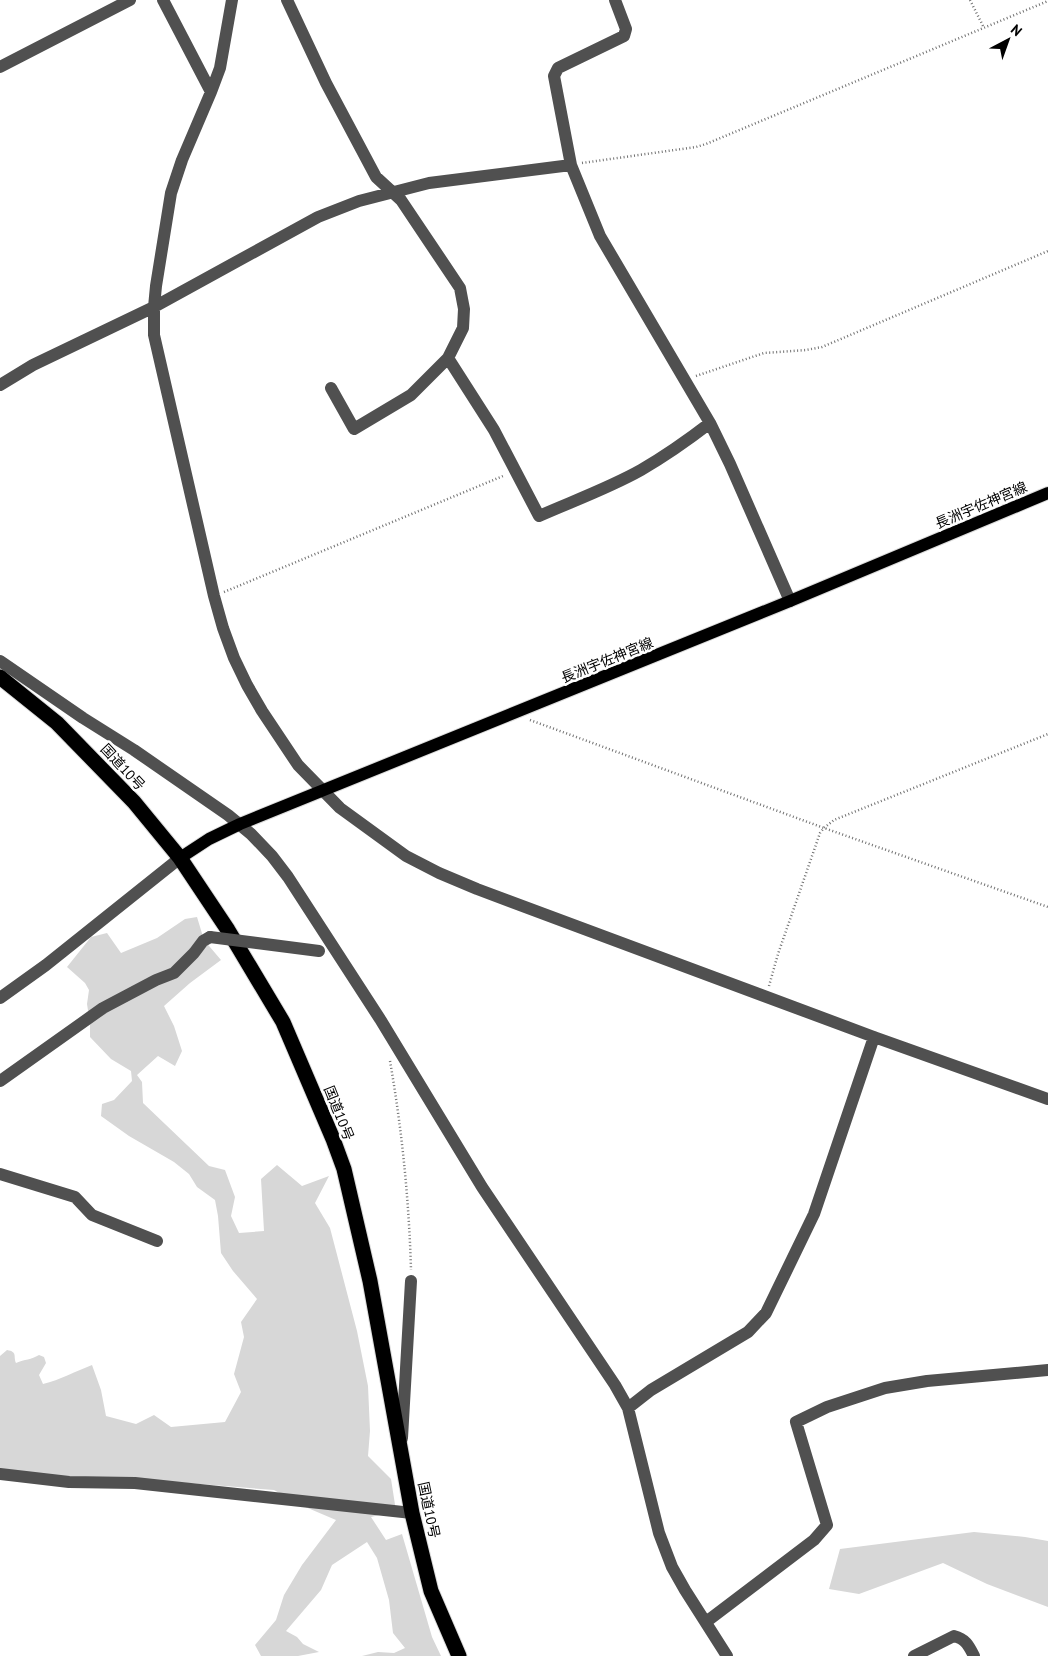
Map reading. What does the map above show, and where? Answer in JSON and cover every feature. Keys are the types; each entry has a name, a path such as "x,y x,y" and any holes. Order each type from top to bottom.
{"highway":[{"name":"国道10号","path":"0,677 38,706 73,738 134,802 180,858 228,930 283,1022 333,1138 344,1169 370,1280 412,1513 431,1591 459,1656"}],"main road":[{"name":"長洲宇佐神宮線","path":"180,858 209,839 240,824 790,602 1048,493"}],"street":[{"path":"0,67 130,0"},
{"path":"163,0 211,92"},
{"path":"232,0 223,56 211,92 182,160 171,193 154,307 154,335 158,359 223,628 234,658 247,685 298,765 340,808 406,856 439,873 609,939 1048,1099"},
{"path":"287,0 326,82 376,177 401,200 460,288 464,309 463,328 448,358 411,395 354,429 331,388"},
{"path":"615,0 626,29 624,36 558,68 555,72 554,76 571,165 600,236 710,423 730,464 790,602"},
{"path":"0,379 154,307 318,217 359,201 429,183 571,165"},
{"path":"448,358 494,430 514,471 540,516 635,473 682,444 710,423"},
{"path":"0,385 33,364"},
{"path":"0,660 240,824 272,856 288,877 385,1026 482,1187 615,1384 628,1408 659,1533 672,1567 727,1656"},
{"path":"0,998 46,965 180,858"},
{"path":"0,1081 102,1008 156,980 174,973 203,941 210,937 338,954"},
{"path":"628,1408 659,1385 748,1332 766,1313 814,1214 874,1037"},
{"path":"0,1174 75,1197 92,1215 157,1241"},
{"path":"402,1450 412,1281"},
{"path":"706,1622 814,1540 827,1525 796,1422 827,1407 885,1388 927,1381 1048,1370"},
{"path":"0,1474 69,1482 135,1483 412,1513"},
{"path":"914,1656 954,1636 962,1638 974,1656"}],"path":[{"path":"970,0 984,28"},
{"path":"571,165 701,145 1048,0"},
{"path":"686,380 764,353 822,347 1048,251"},
{"path":"214,596 514,471"},
{"path":"514,714 824,828 1048,906"},
{"path":"766,996 778,954 820,833 824,828 834,820 1048,734"},
{"path":"389,1054 400,1122 410,1231 412,1281"}],"shaded area":[{"path":"197,917 204,940 221,960 190,983 164,1006 174,1026 182,1051 175,1066 158,1056 137,1075 142,1082 143,1103 209,1166 225,1170 235,1197 231,1216 239,1233 264,1231 261,1179 277,1165 302,1186 329,1176 315,1203 330,1228 357,1331 368,1386 370,1431 368,1456 391,1479 396,1511 371,1517 386,1540 402,1534 432,1637 441,1656 362,1656 378,1652 394,1653 405,1648 393,1633 389,1600 377,1558 367,1542 332,1565 321,1590 286,1631 297,1637 303,1644 319,1652 298,1656 261,1656 255,1645 276,1620 284,1595 302,1565 336,1520 303,1506 274,1490 150,1480 0,1475 0,1356 7,1350 14,1353 16,1363 39,1355 44,1357 46,1363 39,1375 43,1384 92,1365 101,1390 106,1416 136,1424 154,1415 171,1427 225,1422 241,1392 234,1374 244,1337 241,1322 257,1299 233,1271 221,1253 215,1200 197,1187 189,1174 174,1162 129,1136 101,1116 102,1104 114,1100 132,1081 131,1071 111,1059 90,1037 87,1004 89,990 85,983 67,967 91,937 107,933 121,953 157,938 185,919"},
{"path":"974,1532 1048,1541 1048,1607 987,1584 943,1563 859,1594 829,1589 840,1549"}]}
